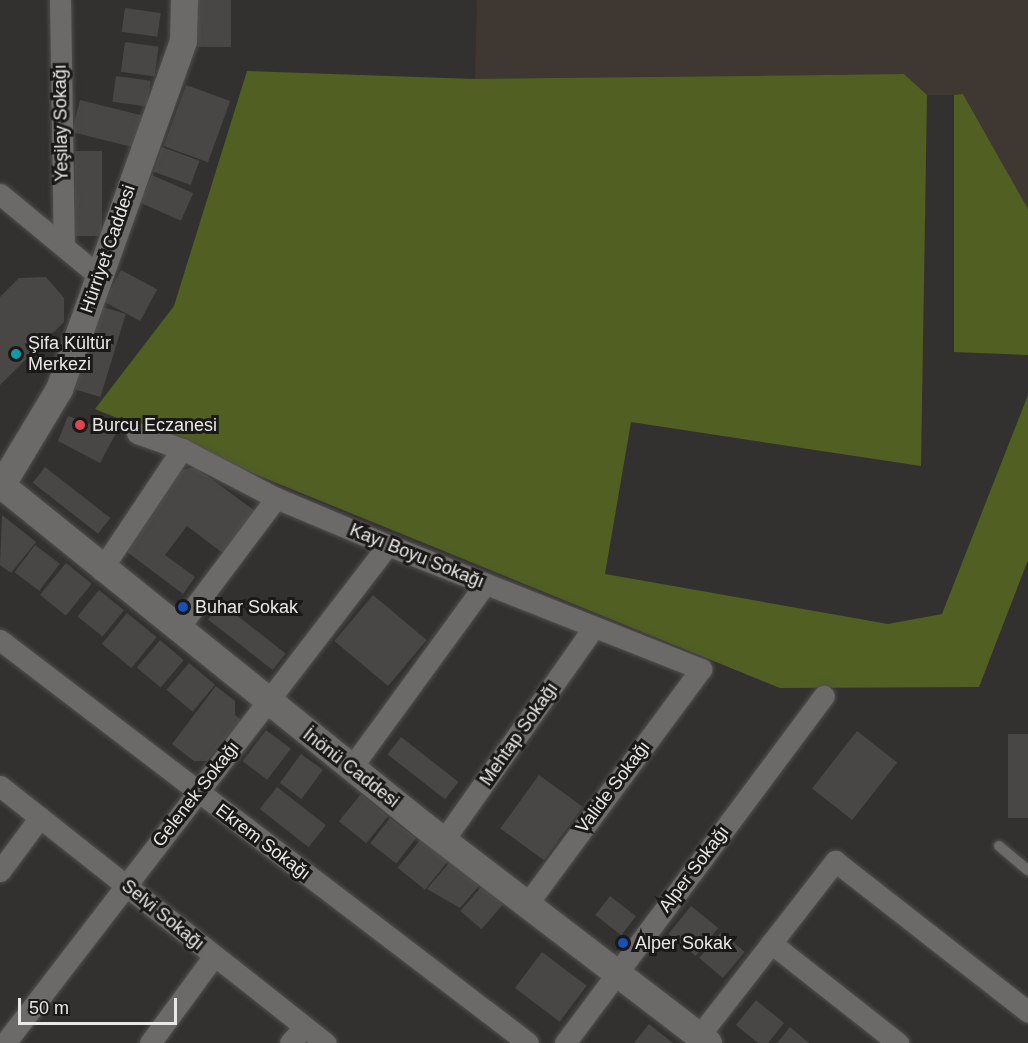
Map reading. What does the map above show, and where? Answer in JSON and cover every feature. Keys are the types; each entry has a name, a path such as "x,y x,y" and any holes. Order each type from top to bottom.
{"street":[{"name":"Yeşilay Sokağı","path":"60,0 64,246"},
{"name":"Hürriyet Caddesi","path":"0,486 59,389 183,41 184,0"},
{"path":"0,194 98,275"},
{"name":"Kayı Boyu Sokağı","path":"137,433 182,448 276,498 388,545 700,669"},
{"path":"101,570 182,448"},
{"name":"İnönü Caddesi","path":"0,486 101,570 443,841 703,1040"},
{"path":"177,630 276,498"},
{"name":"Gelenek Sokağı","path":"5,1043 388,545"},
{"path":"351,768 485,584"},
{"name":"Mehtap Sokağı","path":"443,841 594,627"},
{"name":"Ekrem Sokağı","path":"0,640 528,1043"},
{"name":"Valide Sokağı","path":"526,904 700,669"},
{"name":"Alper Sokağı","path":"565,1043 824,696"},
{"name":"Selvi Sokağı","path":"0,786 214,956 297,1035 326,1043"},
{"path":"0,872 40,817"},
{"path":"703,1040 771,943 836,861 1028,1012"},
{"path":"771,943 898,1043"},
{"path":"150,1043 214,956"}],"lane":[{"path":"999,846 1028,870"}],"shaded area":[{"path":"477,0 1028,0 1028,209 964,95 927,95 903,74 475,79"}],"green space":[{"path":"247,71 475,79 904,74 927,95 921,466 631,422 605,574 888,624 942,614 1028,395 1028,560 979,687 780,688 95,409 174,306"},
{"path":"963,94 1028,209 1028,355 954,352 954,95"}],"building":[{"path":"198,0 231,0 231,47 198,47"},
{"path":"125,8 161,13 157,37 122,32"},
{"path":"125,42 159,47 154,76 121,72"},
{"path":"116,76 151,81 147,107 112,102"},
{"path":"186,85 230,101 208,162 164,146"},
{"path":"80,100 142,115 134,148 72,132"},
{"path":"162,147 200,161 191,185 153,171"},
{"path":"75,151 102,151 102,236 75,236"},
{"path":"152,175 193,193 181,221 140,202"},
{"path":"121,270 157,289 140,321 104,302"},
{"name":"Şifa Kültür Merkezi","path":"46,277 64,298 64,322 0,385 0,297 19,278"},
{"path":"100,306 126,314 100,397 75,389"},
{"path":"68,416 116,433 100,463 58,441"},
{"path":"45,467 110,518 98,534 33,483"},
{"path":"195,467 255,511 224,554 187,526 165,555 195,577 183,594 123,549 180,470"},
{"path":"2,515 36,542 11,573 0,565"},
{"path":"35,545 60,564 39,591 15,572"},
{"path":"66,563 92,584 66,616 40,595"},
{"path":"99,590 124,610 102,637 78,616"},
{"path":"373,595 427,640 388,686 334,641"},
{"path":"221,603 286,653 273,670 208,620"},
{"path":"127,613 157,637 131,668 102,644"},
{"path":"160,640 184,660 161,688 137,668"},
{"path":"189,663 215,685 193,712 167,690"},
{"path":"216,686 235,701 235,715 241,720 207,761 194,761 172,744"},
{"path":"266,730 291,749 267,780 243,761"},
{"path":"857,731 897,762 852,820 812,789"},
{"path":"1008,734 1028,734 1028,818 1008,818"},
{"path":"401,737 459,782 445,799 387,754"},
{"path":"301,754 323,770 302,799 280,783"},
{"path":"539,775 583,807 544,860 500,828"},
{"path":"277,787 326,825 309,847 260,809"},
{"path":"361,794 388,816 366,843 339,821"},
{"path":"390,818 416,838 396,864 370,843"},
{"path":"421,839 448,861 425,890 398,868"},
{"path":"454,857 483,881 460,908 427,889"},
{"path":"482,886 503,904 481,929 460,911"},
{"path":"610,896 636,916 621,935 595,915"},
{"path":"691,906 718,928 696,956 668,934"},
{"path":"721,932 745,952 723,978 699,958"},
{"path":"542,952 587,986 560,1022 515,988"},
{"path":"756,1000 784,1023 768,1043 758,1043 736,1025"},
{"path":"649,1024 673,1043 634,1043"},
{"path":"790,1027 809,1043 777,1043"}],"place":[{"name":"Şifa Kültür Merkezi","path":"16,354"},
{"name":"Burcu Eczanesi","path":"80,425"},
{"name":"Buhar Sokak","path":"183,607"},
{"name":"Alper Sokak","path":"623,943"}]}
